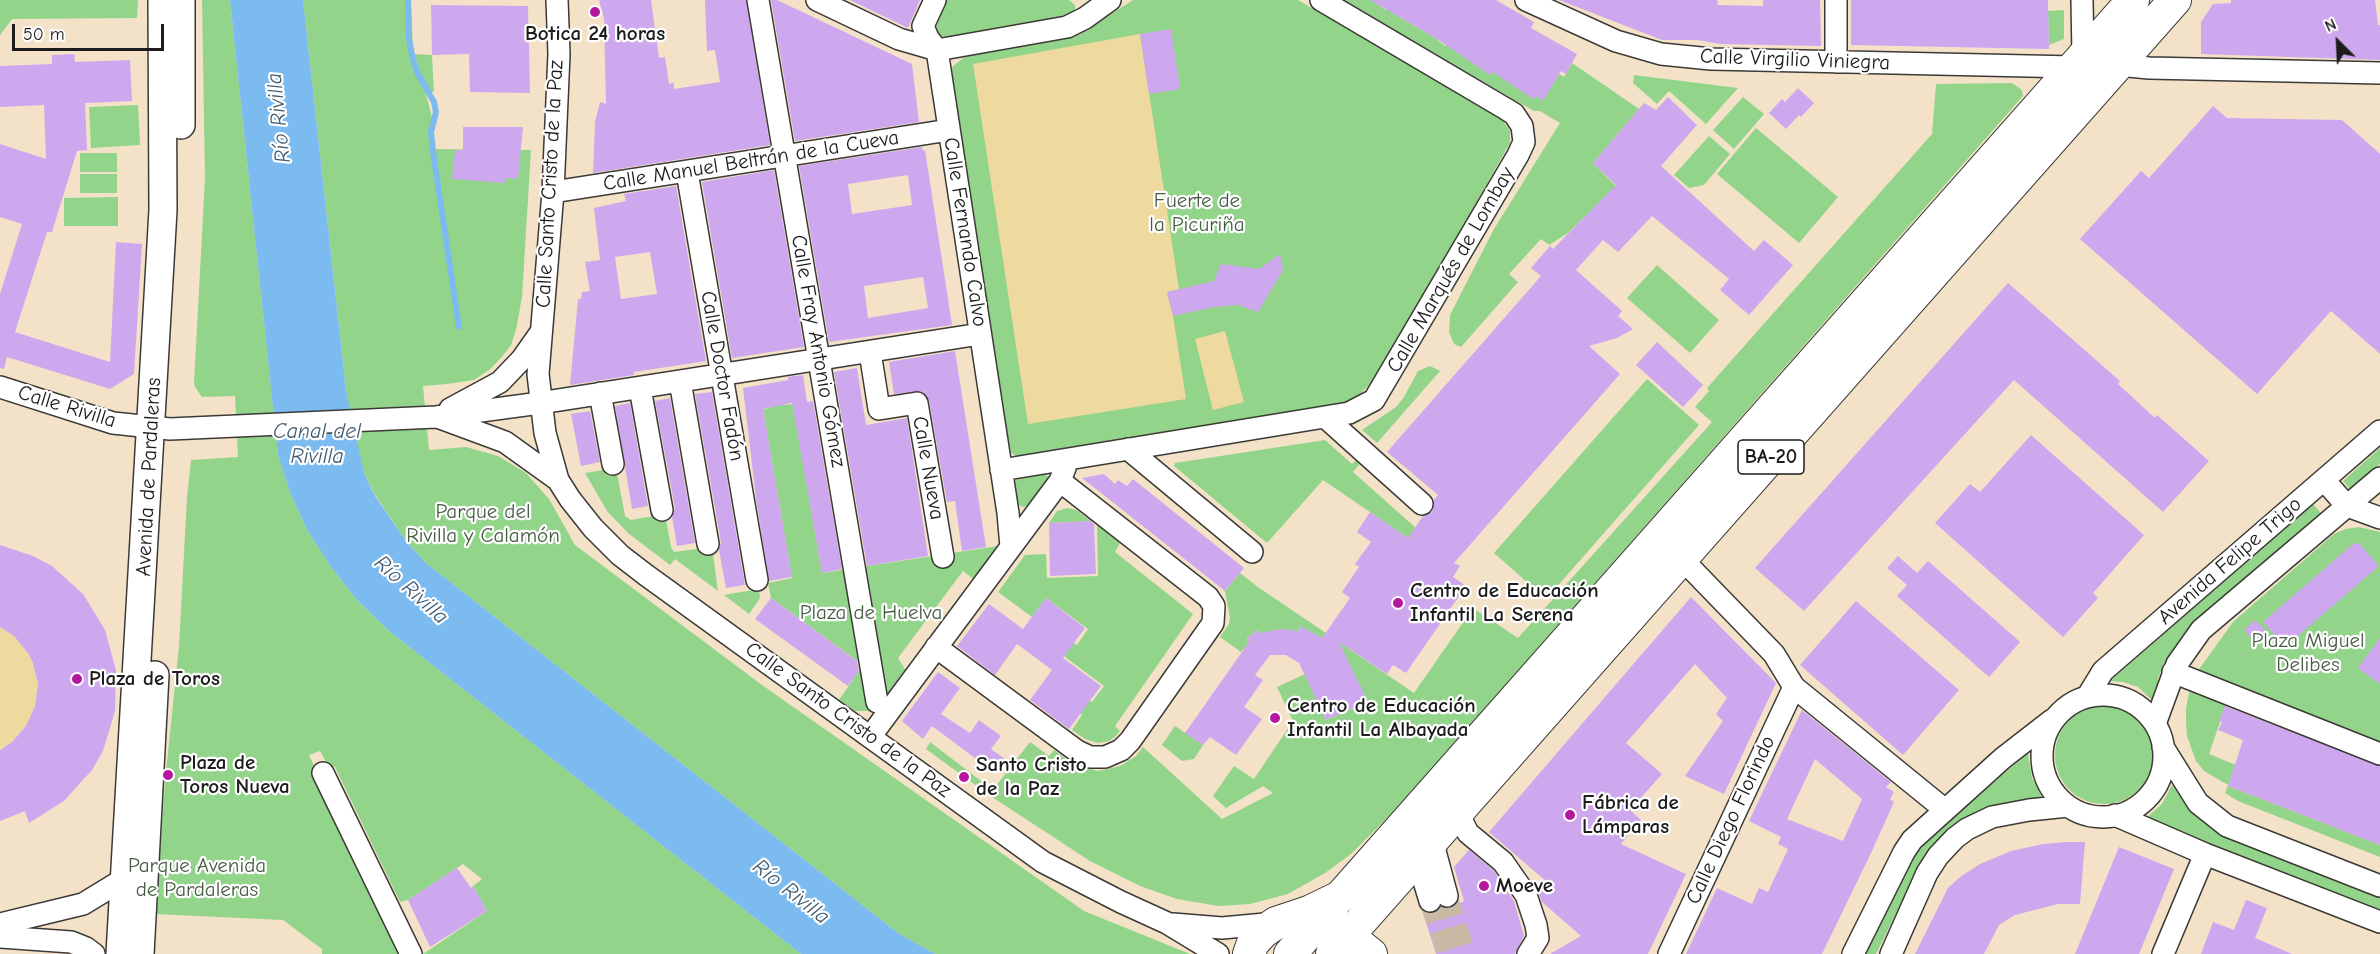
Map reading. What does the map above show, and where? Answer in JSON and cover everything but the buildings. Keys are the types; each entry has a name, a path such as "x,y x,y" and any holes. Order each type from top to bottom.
{"highway":[{"name":"BA-20","path":"1290,954 2133,0"},
{"name":"BA-20","path":"1359,943 1429,844 2175,0"},
{"path":"1249,954 1253,943 1276,923 1331,908 1336,925 1359,943"}],"main road":[{"name":"Avenida de Pardaleras","path":"140,954 160,428 163,210 162,0"},
{"name":"Avenida de Pardaleras","path":"120,954 160,428 182,211 181,0"}],"street":[{"name":"Calle Santo Cristo de la Paz","path":"557,0 559,54 553,192 538,374 545,434 558,480 570,499 593,528 620,555 1043,862 1120,902 1167,923"},
{"name":"Calle Fray Antonio Gómez","path":"758,0 877,702"},
{"path":"817,0 899,39 937,50 1067,27 1085,18 1103,2"},
{"name":"Calle Fernando Calvo","path":"935,0 923,26 937,50 1011,547"},
{"name":"Calle Marqués de Lombay","path":"1128,449 1349,413 1374,400 1524,142 1522,126 1514,114 1321,0"},
{"name":"Calle Virgilio Viniegra","path":"1526,0 1606,37 1661,54 1711,59 1836,62 2078,62"},
{"path":"1836,0 1836,62"},
{"path":"2078,62 2082,0"},
{"path":"2118,65 2150,68 2380,73"},
{"name":"Calle Manuel Beltrán de la Cueva","path":"553,192 949,130"},
{"name":"Calle Doctor Fadón","path":"687,172 757,580"},
{"name":"Calle Santo Cristo de la Paz","path":"434,417 500,382 522,359 542,331"},
{"path":"540,403 980,334"},
{"name":"Calle Nueva","path":"870,352 879,409 917,403 944,557"},
{"path":"680,381 708,544"},
{"name":"Calle Rivilla","path":"0,387 113,423 160,428"},
{"path":"640,387 662,510"},
{"path":"600,393 613,464"},
{"name":"Calle Santo Cristo de la Paz","path":"160,428 434,417 540,403"},
{"name":"Calle Santo Cristo de la Paz","path":"434,417 505,442 558,480"},
{"path":"1325,417 1422,504"},
{"name":"Avenida Felipe Trigo","path":"2087,697 2103,671 2380,431"},
{"path":"1001,470 1128,449 1252,552"},
{"path":"870,737 1060,481 1068,459"},
{"name":"Avenida Felipe Trigo","path":"2155,724 2174,672 2187,647 2201,630 2380,478"},
{"path":"2324,480 2347,506 2380,518"},
{"path":"936,647 1077,751 1090,757 1105,757 1121,750 1130,741 1213,623 1214,606 1208,597 1060,481"},
{"path":"1681,558 1774,654 1794,687 1944,809"},
{"path":"2174,672 2380,754"},
{"name":"Calle Diego Florindo","path":"1669,954 1794,687"},
{"path":"1853,954 1912,840 1944,809 2070,704 2087,697 2105,695 2123,698 2141,708 2155,724 2163,747 2198,803 2227,826 2380,886"},
{"path":"2055,718 2046,733 2042,749 2042,765 2047,780 2054,793 2068,806 2090,815 2103,817 2115,815 2140,803 2154,788 2162,770 2163,747"},
{"path":"323,773 411,954"},
{"path":"1891,954 1927,873 1938,855 1955,838 1967,829 1992,817 2068,806"},
{"path":"1461,808 1462,821 1468,833 1503,862 1526,895 1538,938 1528,954"},
{"path":"2115,815 2205,854 2380,922"},
{"path":"1429,844 1420,868 1439,898"},
{"path":"2163,954 2205,854"},
{"path":"0,924 83,904 124,879 145,860"},
{"path":"1167,923 1222,928 1276,923"},
{"path":"1167,923 1218,954"},
{"path":"0,937 70,942 94,954"}],"green space":[{"path":"0,0 138,0 137,18 12,19 0,35"},
{"name":"Parque Avenida de Pardaleras","path":"202,0 230,0 278,454 290,492 307,530 331,567 357,600 389,631 801,954 423,954 487,911 473,886 482,879 463,864 408,900 400,902 335,767 328,765 320,751 309,755 399,954 322,954 322,949 283,920 155,914 165,782 179,646 191,460 238,457 235,396 202,397 194,383 205,178"},
{"name":"Parque del Rivilla y Calamón","path":"303,0 411,0 413,54 432,55 434,92 425,91 432,117 435,149 531,150 522,297 511,345 489,370 474,380 423,386 429,450 466,447 498,456 526,473 549,499 575,545 762,685 1084,911 1190,954 935,954 898,933 426,563 406,541 375,495 364,473 354,433 346,390"},
{"path":"946,0 1069,0 1075,5 1075,9 1070,15 944,37 936,28"},
{"name":"Fuerte de la Picuriña","path":"1133,0 1298,0 1501,118 1510,131 1510,143 1377,377 1357,397 1333,407 1017,456 1008,451 950,73 953,66 966,56 1080,34"},
{"path":"1341,0 1371,0 1386,10 1390,3 1394,14 1445,46 1449,42 1464,57 1490,75 1494,70 1533,99 1536,96 1543,100 1559,74 1564,77 1572,63 1639,109 1593,163 1616,186 1568,233 1549,245 1541,239 1509,274 1518,282 1461,347 1454,344 1449,332 1450,315 1494,229 1560,123 1540,111 1534,111"},
{"path":"2064,10 2064,39 2049,45 2048,11"},
{"path":"1634,75 1738,88 1706,124 1669,91 1657,104 1633,83"},
{"path":"2012,83 2022,90 2023,96 1399,806 1351,854 1325,873 1288,894 1250,904 1218,906 1177,899 1140,886 1090,861 989,795 1030,742 1049,756 1054,750 1074,765 1098,771 1120,766 1136,756 1143,747 1222,819 1273,793 1263,786 1226,808 1213,796 1234,766 1254,779 1293,721 1277,687 1305,674 1326,720 1367,702 1316,635 1307,630 1300,627 1298,632 1261,634 1258,630 1247,638 1249,643 1241,652 1220,637 1229,624 1230,618 1225,591 1240,573 1414,693 1473,608 1518,638 1712,422 1695,407 1709,391 1707,388 1932,134 1936,84"},
{"path":"1743,97 1764,114 1734,149 1713,130"},
{"path":"138,105 140,145 91,148 89,107"},
{"path":"1756,128 1838,197 1799,243 1717,174"},
{"path":"1709,136 1730,154 1704,185 1689,188 1674,175"},
{"path":"80,153 117,153 117,172 80,172"},
{"path":"80,174 117,174 117,193 80,193"},
{"path":"118,197 118,226 64,226 64,198"},
{"path":"1657,265 1719,320 1690,353 1627,298"},
{"path":"1430,366 1440,371 1377,443 1362,430 1396,407 1418,371"},
{"path":"1647,379 1699,425 1546,599 1494,553"},
{"name":"Plaza de Huelva","path":"782,393 784,405 793,404 822,573 998,546 973,579 963,571 898,658 906,671 881,705 871,711 855,711 839,700 863,665 771,598 768,583 792,578 763,409 770,408"},
{"path":"1325,440 1352,464 1359,457 1363,460 1353,472 1435,545 1413,532 1408,538 1323,480 1267,543 1174,466 1175,463"},
{"path":"2380,448 2380,464 2351,490 2343,481"},
{"path":"616,468 625,516 631,520 665,514 674,552 712,547 718,591 675,559 670,565 628,533 607,511 585,473"},
{"path":"1046,474 1048,477 1027,506 1017,504 1015,480"},
{"path":"2313,504 2321,513 2195,624 2179,642 2166,660 2158,678 2156,704 2138,687 2110,681"},
{"path":"1068,508 1076,510 1091,521 1049,523 1057,511"},
{"path":"1097,525 1120,543 1115,552 1193,614 1115,726 1120,731 1109,741 1098,743 1085,739 1072,730 1082,715 1073,708 1082,695 1092,702 1104,686 1057,651 1066,638 1077,645 1088,629 1046,598 1032,617 998,592 1025,555 1046,554 1047,578 1098,576"},
{"name":"Plaza Miguel Delibes","path":"2359,527 2380,532 2380,758 2228,699 2209,754 2236,765 2228,786 2380,845 2380,857 2238,801 2225,793 2228,785 2204,771 2196,761 2187,736 2186,722 2186,708 2192,679 2233,622 2334,534"},
{"path":"759,589 760,598 749,614 724,595"},
{"path":"2104,706 2123,709 2139,720 2150,736 2153,755 2150,774 2139,790 2123,801 2104,804 2085,801 2069,790 2058,774 2055,755 2058,736 2069,720 2085,709"},
{"path":"1175,726 1203,745 1194,759 1182,761 1162,745"},
{"path":"930,742 989,787 985,792 926,749"},
{"path":"2028,753 2032,778 2044,801 1998,805 1968,817 1933,847 1922,861 1876,954 1863,954 1913,855 1923,843"},
{"path":"2172,785 2196,816 2216,832 2380,897 2380,911 2145,819 2162,804"}],"sand":[{"path":"1140,34 1179,289 1167,292 1186,399 1028,424 973,64"},
{"path":"1225,331 1244,402 1213,410 1195,339"},
{"path":"0,627 14,636 28,653 38,684 35,706 26,726 12,742 0,749"}],"water":[{"name":"Canal del Rivilla","path":"230,0 303,0 346,390 364,473 375,496 406,541 426,563 898,933 935,954 801,954 389,631 357,600 331,567 307,530 290,492 278,455"}],"waterway":[{"path":"408,0 409,39 413,60 434,102 436,112 431,132 433,152 459,327"}],"tunnel":[{"path":"1447,896 1465,954"},
{"path":"1430,901 1448,954"}],"place":[{"name":"Botica 24 horas","path":"595,12"},
{"name":"Centro de Educación Infantil La Serena","path":"1398,603"},
{"name":"Plaza de Toros","path":"77,679"},
{"name":"Centro de Educación Infantil La Albayada","path":"1275,718"},
{"name":"Plaza de Toros Nueva","path":"168,775"},
{"name":"Santo Cristo de la Paz","path":"964,777"},
{"name":"Fábrica de Lámparas","path":"1570,815"},
{"name":"Moeve","path":"1484,886"}],"water label":[{"name":"Río Rivilla","path":"279,118"},
{"name":"Río Rivilla","path":"411,590"},
{"name":"Río Rivilla","path":"791,892"}]}
